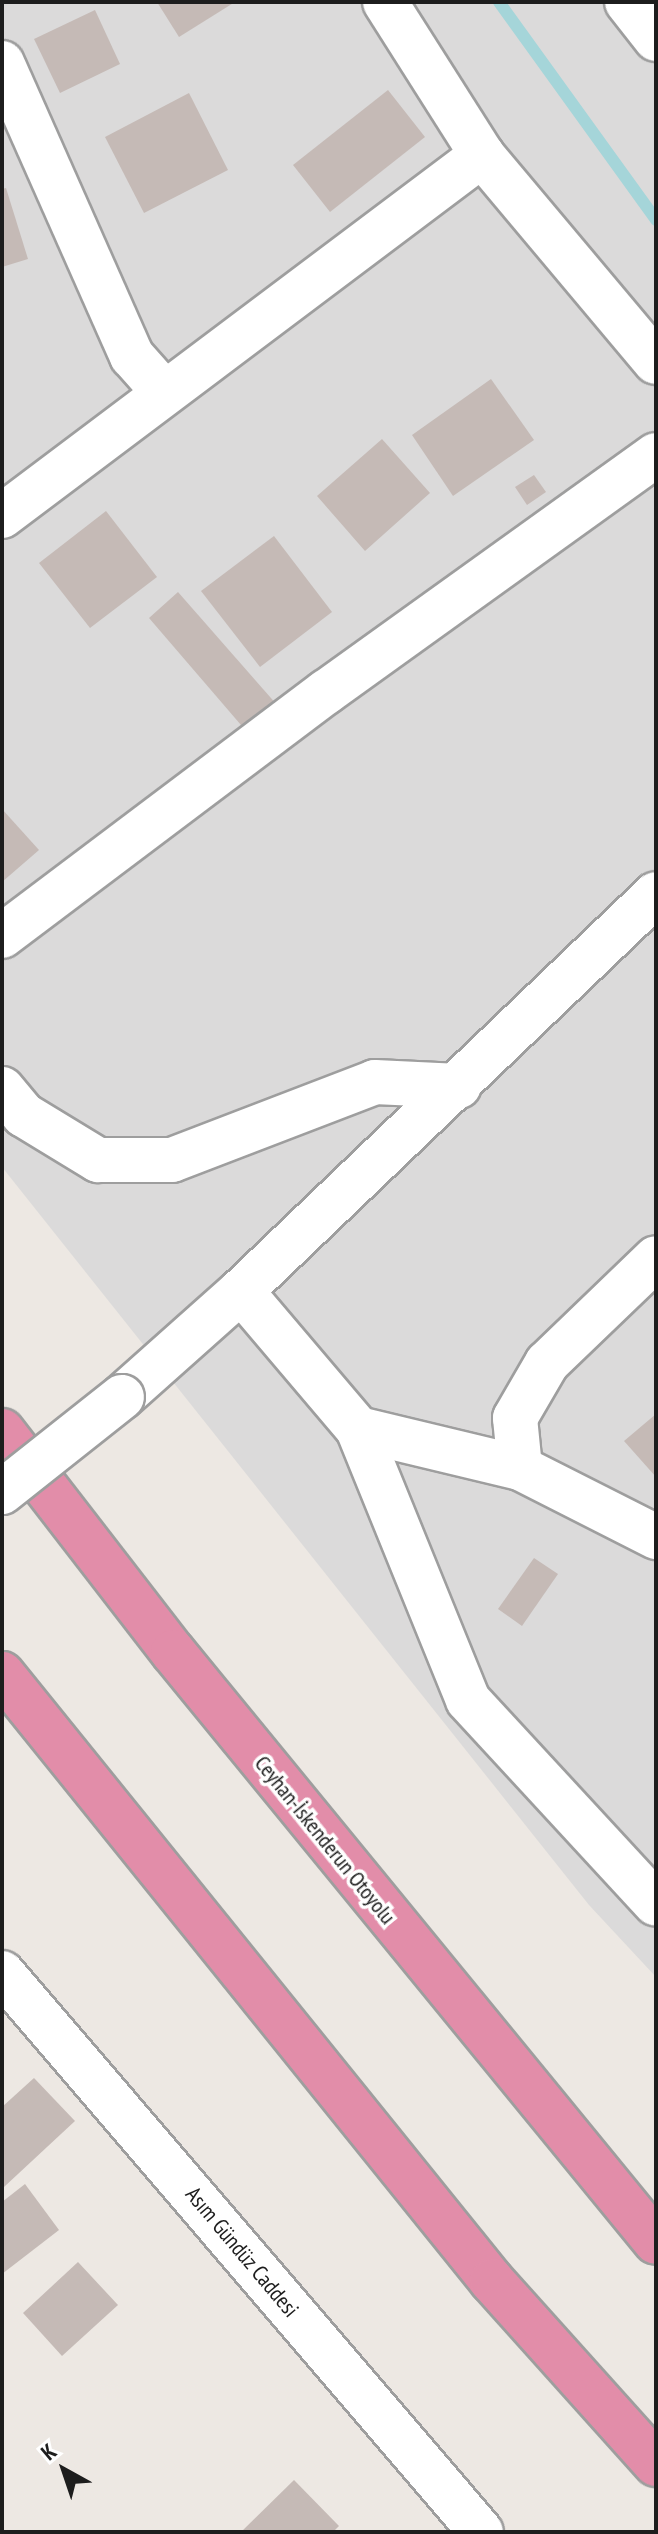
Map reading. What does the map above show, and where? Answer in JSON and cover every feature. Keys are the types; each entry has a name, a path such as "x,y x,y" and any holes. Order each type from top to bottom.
{"highway":[{"name":"Ceyhan-İskenderun Otoyolu","path":"2,1431 203,1690 656,2242"},
{"path":"2,1674 492,2281 656,2464"}],"street":[{"path":"385,2 482,155 656,362"},
{"path":"627,2 656,39"},
{"path":"2,63 132,356 163,391"},
{"path":"2,516 163,391 482,155"},
{"path":"2,936 313,701 656,455"},
{"path":"2,1492 122,1397 241,1291 459,1086 656,894"},
{"path":"2,1089 24,1115 98,1160 172,1160 375,1082 459,1086"},
{"path":"520,1468 515,1418 547,1363 656,1258"},
{"path":"241,1291 358,1429 468,1700 656,1904"},
{"path":"358,1429 520,1468 656,1537"},
{"name":"Asım Gündüz Caddesi","path":"2,1973 481,2532"}],"shaded area":[{"path":"2,2 656,2 656,1977 589,1905 2,1167"}],"building":[{"path":"157,2 235,2 179,37"},
{"path":"95,10 120,64 60,93 34,39"},
{"path":"388,90 425,137 330,212 293,165"},
{"path":"189,93 228,170 144,213 105,137"},
{"path":"6,188 28,259 2,267 2,189"},
{"path":"491,379 534,440 453,496 412,435"},
{"path":"382,439 430,493 365,551 317,496"},
{"path":"534,475 546,492 527,505 515,487"},
{"path":"106,511 157,577 90,628 39,563"},
{"path":"274,536 332,612 260,667 201,591"},
{"path":"178,592 278,706 247,732 149,618"},
{"path":"2,809 39,850 2,882"},
{"path":"656,1414 656,1477 624,1441"},
{"path":"534,1558 558,1574 522,1626 498,1609"},
{"path":"34,2078 75,2121 4,2187 2,2107"},
{"path":"25,2184 59,2230 2,2274 2,2202"},
{"path":"78,2262 118,2305 62,2356 23,2313"},
{"path":"294,2480 339,2526 333,2532 241,2532"}],"waterway":[{"path":"499,2 656,220"}]}
